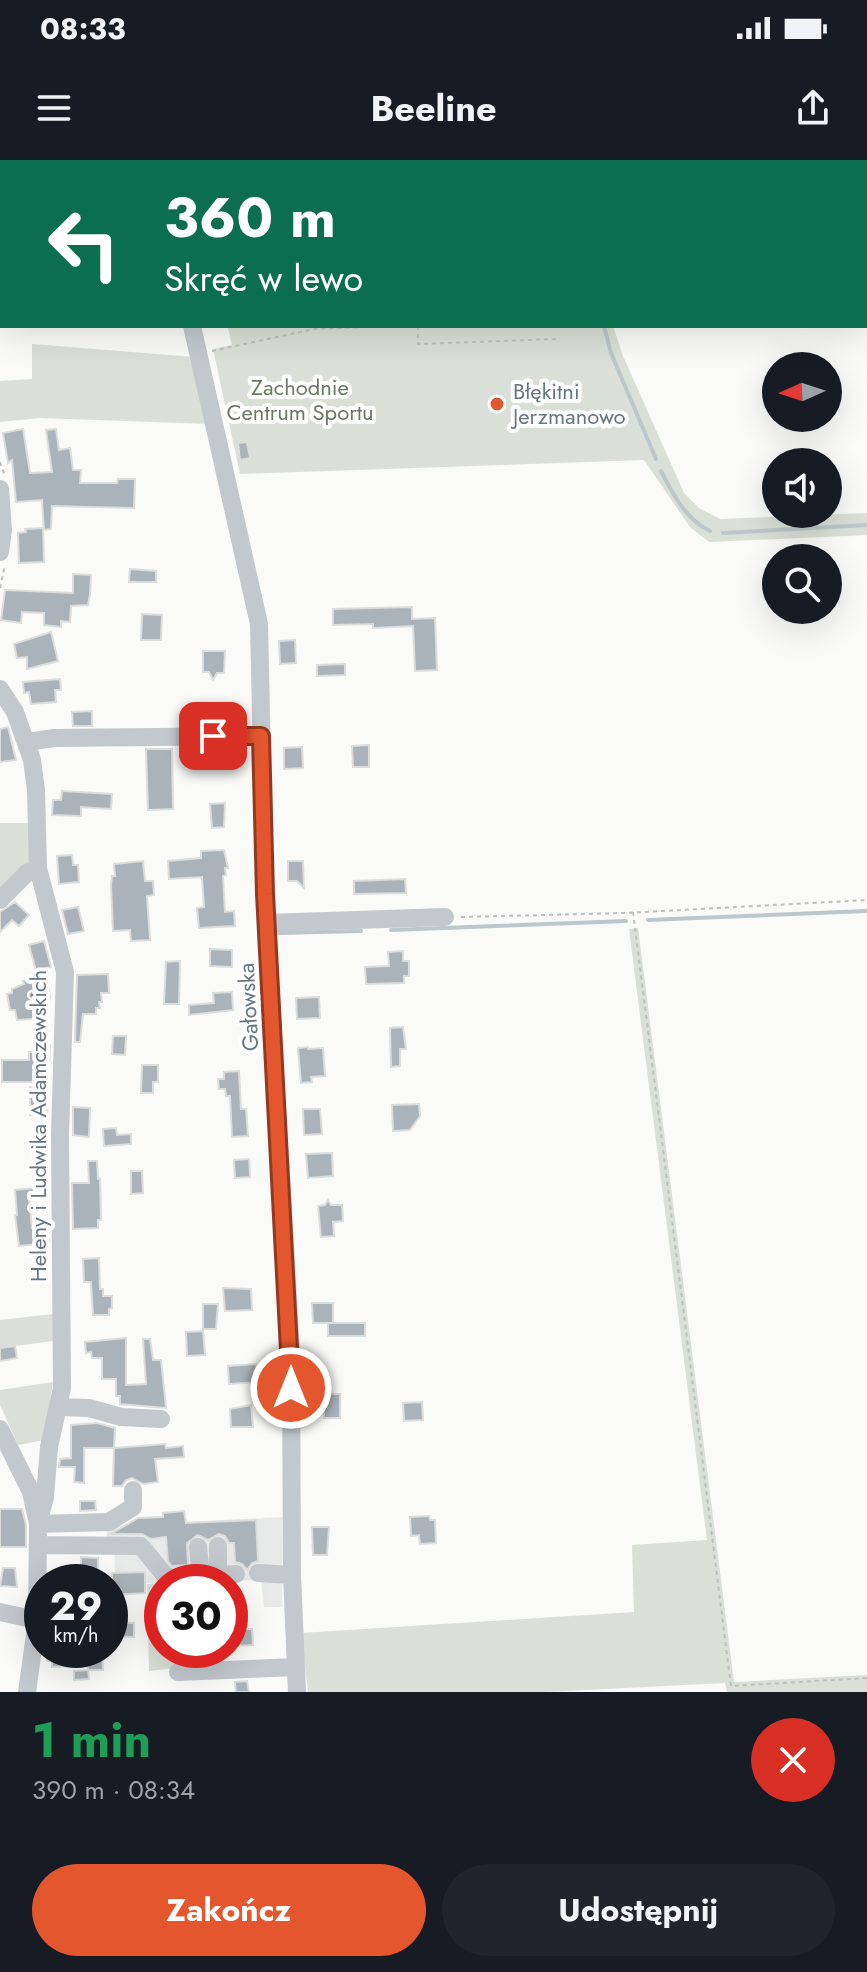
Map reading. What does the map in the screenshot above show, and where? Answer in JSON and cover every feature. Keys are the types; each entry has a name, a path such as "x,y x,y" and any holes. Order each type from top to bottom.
{"street":[{"name":"Gałowska","path":"192,328 259,624 267,923 291,1353 292,1575 297,1692"},
{"path":"0,489 3,530 0,552"},
{"name":"Heleny i Ludwika Adamczewskich","path":"0,689 15,712 27,742 36,790 38,868 65,972 60,1135 62,1356 59,1407 48,1451 43,1512 38,1524"},
{"path":"27,742 65,738 261,736"},
{"path":"0,900 27,873 38,868"},
{"path":"267,923 445,917"},
{"path":"59,1407 89,1408 121,1417 161,1419"},
{"path":"0,1429 31,1492 38,1524 38,1564"},
{"path":"17,1463 48,1451"},
{"path":"38,1524 109,1522 133,1507 133,1490"},
{"path":"38,1545 141,1546 156,1564"},
{"path":"218,1546 218,1564"},
{"path":"198,1547 210,1564"},
{"path":"258,1573 292,1575"},
{"path":"0,1612 24,1617"},
{"path":"178,1672 295,1667"},
{"path":"27,1692 30,1668"}],"path":[{"path":"199,354 314,329 339,328"},
{"path":"418,328 418,344 557,339"},
{"path":"445,917 633,912 867,900"},
{"path":"633,912 731,1686 867,1678"}],"shaded area":[{"path":"283,1517 282,1607 264,1607 261,1580 248,1580 248,1564 144,1564 144,1583 128,1584 128,1564 115,1564 114,1541 107,1541 106,1526"}],"green space":[{"name":"Zachodnie Centrum Sportu","path":"228,328 614,328 684,493 699,508 720,519 762,517 762,528 842,528 842,514 867,513 867,535 709,542 690,527 644,460 240,474 213,349 232,345"},
{"path":"32,344 194,357 210,424 40,418 0,422 0,381 32,379"},
{"path":"0,823 32,823 29,864 0,896"},
{"path":"638,928 734,1682 867,1675 867,1692 727,1692 725,1683 546,1692 308,1692 301,1633 634,1612 632,1545 707,1540 629,929"},
{"path":"53,1314 53,1341 0,1348 0,1320"},
{"path":"53,1382 44,1440 18,1445 0,1405 0,1390"},
{"path":"149,1668 176,1668 149,1671"}],"building":[{"path":"23,429 30,473 52,472 46,430 56,429 59,450 70,448 73,470 81,470 80,483 117,483 118,479 135,479 134,508 52,506 51,529 44,530 42,500 16,502 12,460 8,463 3,433"},
{"path":"247,442 250,458 240,460 238,443"},
{"path":"43,528 44,562 19,563 18,533 26,532 25,529"},
{"path":"130,569 156,571 156,582 129,582"},
{"path":"73,574 91,575 90,594 88,605 71,606 70,622 61,621 61,627 44,625 44,613 22,612 21,623 1,620 5,590 73,593"},
{"path":"412,607 412,619 435,618 437,670 415,671 413,626 373,628 373,624 333,625 333,609"},
{"path":"142,614 162,615 161,640 141,640"},
{"path":"51,632 58,661 27,669 27,657 17,658 14,644"},
{"path":"295,640 296,663 280,664 279,641"},
{"path":"203,651 225,651 224,673 217,673 213,680 209,672 203,672"},
{"path":"345,664 345,675 317,676 317,665"},
{"path":"60,679 61,690 55,690 56,702 31,704 29,692 24,693 23,682"},
{"path":"92,711 92,726 73,726 72,712"},
{"path":"8,727 16,760 0,762 0,729"},
{"path":"369,745 369,767 353,767 352,746"},
{"path":"302,747 303,768 284,769 284,748"},
{"path":"146,749 172,749 173,809 148,810"},
{"path":"62,791 112,794 111,809 81,807 81,816 52,815 53,800 61,800"},
{"path":"225,803 224,827 212,828 210,804"},
{"path":"224,850 228,868 225,868 226,875 223,876 225,912 234,911 235,926 199,928 197,908 204,907 202,877 169,879 168,861 201,858 201,851"},
{"path":"72,855 73,865 78,865 79,882 59,884 57,856"},
{"path":"143,861 145,881 153,881 154,895 147,896 150,940 131,941 130,930 113,931 112,876 115,876 114,864"},
{"path":"288,861 303,861 304,888 297,881 288,881"},
{"path":"405,879 406,893 354,894 354,881"},
{"path":"15,902 29,915 19,926 12,920 0,932 0,912"},
{"path":"78,907 84,931 68,934 62,910"},
{"path":"44,941 51,967 47,968 50,998 45,998 47,1018 17,1020 15,1010 10,1010 7,994 24,984 23,981 38,978 29,945"},
{"path":"210,949 232,950 232,967 210,966"},
{"path":"403,951 403,961 409,961 409,976 404,976 404,983 366,984 365,967 389,966 388,952"},
{"path":"180,961 179,1004 164,1004 166,962"},
{"path":"108,974 109,993 101,993 102,1002 99,1002 100,1008 96,1008 96,1014 83,1014 80,1042 75,1042 77,975"},
{"path":"232,992 233,1010 189,1015 189,1005 214,1003 213,993"},
{"path":"319,997 320,1018 297,1019 296,998"},
{"path":"403,1027 406,1049 400,1049 400,1066 391,1067 390,1028"},
{"path":"113,1036 126,1036 125,1055 112,1054"},
{"path":"35,1044 50,1045 49,1068 42,1068 32,1082 2,1082 2,1060 29,1060 29,1052 35,1052"},
{"path":"298,1048 323,1048 325,1076 311,1077 312,1082 301,1083"},
{"path":"142,1065 158,1065 158,1082 153,1082 153,1093 141,1093"},
{"path":"239,1071 241,1109 246,1109 248,1136 232,1137 230,1096 226,1096 225,1089 219,1089 218,1079 224,1079 224,1072"},
{"path":"30,1087 48,1087 47,1115 30,1115"},
{"path":"419,1104 420,1116 410,1130 393,1131 392,1105"},
{"path":"73,1107 90,1108 89,1137 73,1135"},
{"path":"303,1109 320,1109 322,1134 304,1135"},
{"path":"116,1128 117,1135 131,1134 131,1144 104,1146 103,1129"},
{"path":"332,1153 333,1176 308,1178 306,1154"},
{"path":"249,1159 250,1177 235,1178 234,1160"},
{"path":"88,1161 97,1161 101,1220 98,1220 98,1228 73,1229 72,1183 89,1183"},
{"path":"131,1171 142,1171 143,1193 131,1194"},
{"path":"46,1187 46,1197 29,1199 32,1228 49,1226 49,1243 19,1246 15,1190"},
{"path":"328,1200 331,1205 342,1205 343,1221 333,1222 334,1236 321,1237 318,1206 325,1205"},
{"path":"99,1258 100,1289 103,1289 103,1296 112,1296 109,1315 93,1315 91,1282 84,1282 83,1259"},
{"path":"223,1288 251,1289 252,1310 225,1311"},
{"path":"312,1303 333,1303 333,1323 313,1323"},
{"path":"203,1304 218,1304 216,1329 203,1329"},
{"path":"328,1323 365,1323 365,1336 328,1336"},
{"path":"203,1331 205,1355 187,1356 186,1332"},
{"path":"126,1338 126,1385 146,1384 143,1339 150,1339 153,1360 161,1360 166,1408 120,1404 120,1396 116,1396 116,1379 102,1379 102,1358 92,1358 91,1352 86,1353 85,1342"},
{"path":"15,1346 17,1358 0,1361 0,1348"},
{"path":"256,1364 258,1382 229,1384 228,1366"},
{"path":"320,1394 340,1394 340,1418 324,1418 324,1413 320,1413"},
{"path":"422,1402 423,1420 404,1421 403,1403"},
{"path":"251,1405 253,1427 231,1427 230,1409"},
{"path":"97,1423 115,1428 114,1448 84,1448 84,1483 74,1482 75,1467 59,1467 60,1459 71,1458 71,1425"},
{"path":"165,1444 166,1448 183,1446 184,1457 155,1459 158,1482 143,1484 132,1478 122,1486 113,1486 114,1448"},
{"path":"80,1501 95,1501 96,1510 80,1511"},
{"path":"0,1509 22,1509 26,1547 0,1547"},
{"path":"184,1511 186,1523 256,1520 258,1561 248,1569 248,1564 235,1562 234,1543 229,1543 225,1536 219,1534 208,1540 198,1535 187,1543 188,1564 170,1564 166,1537 151,1539 142,1534 111,1534 138,1518 163,1517 163,1513"},
{"path":"429,1516 430,1520 435,1520 436,1543 420,1544 419,1535 411,1536 410,1517"},
{"path":"312,1527 329,1527 327,1555 313,1555"},
{"path":"81,1557 98,1558 98,1564 81,1564"},
{"path":"3,1568 15,1568 17,1587 0,1586"},
{"path":"144,1572 144,1593 128,1594 128,1573"},
{"path":"128,1623 134,1623 134,1637 128,1637"},
{"path":"248,1629 252,1629 253,1645 248,1645"},
{"path":"88,1670 89,1679 74,1680 74,1671"},
{"path":"247,1681 249,1692 236,1692 235,1682"}],"waterway":[{"path":"605,328 611,353 656,459"},
{"path":"661,471 687,513 710,531"},
{"path":"723,533 867,525"},
{"path":"648,920 867,911"},
{"path":"391,930 626,921"},
{"path":"279,933 361,931"}],"place":[{"name":"Błękitni Jerzmanowo","path":"497,404"}],"route":[{"path":"213,736 261,736 265,894 291,1388"}]}
